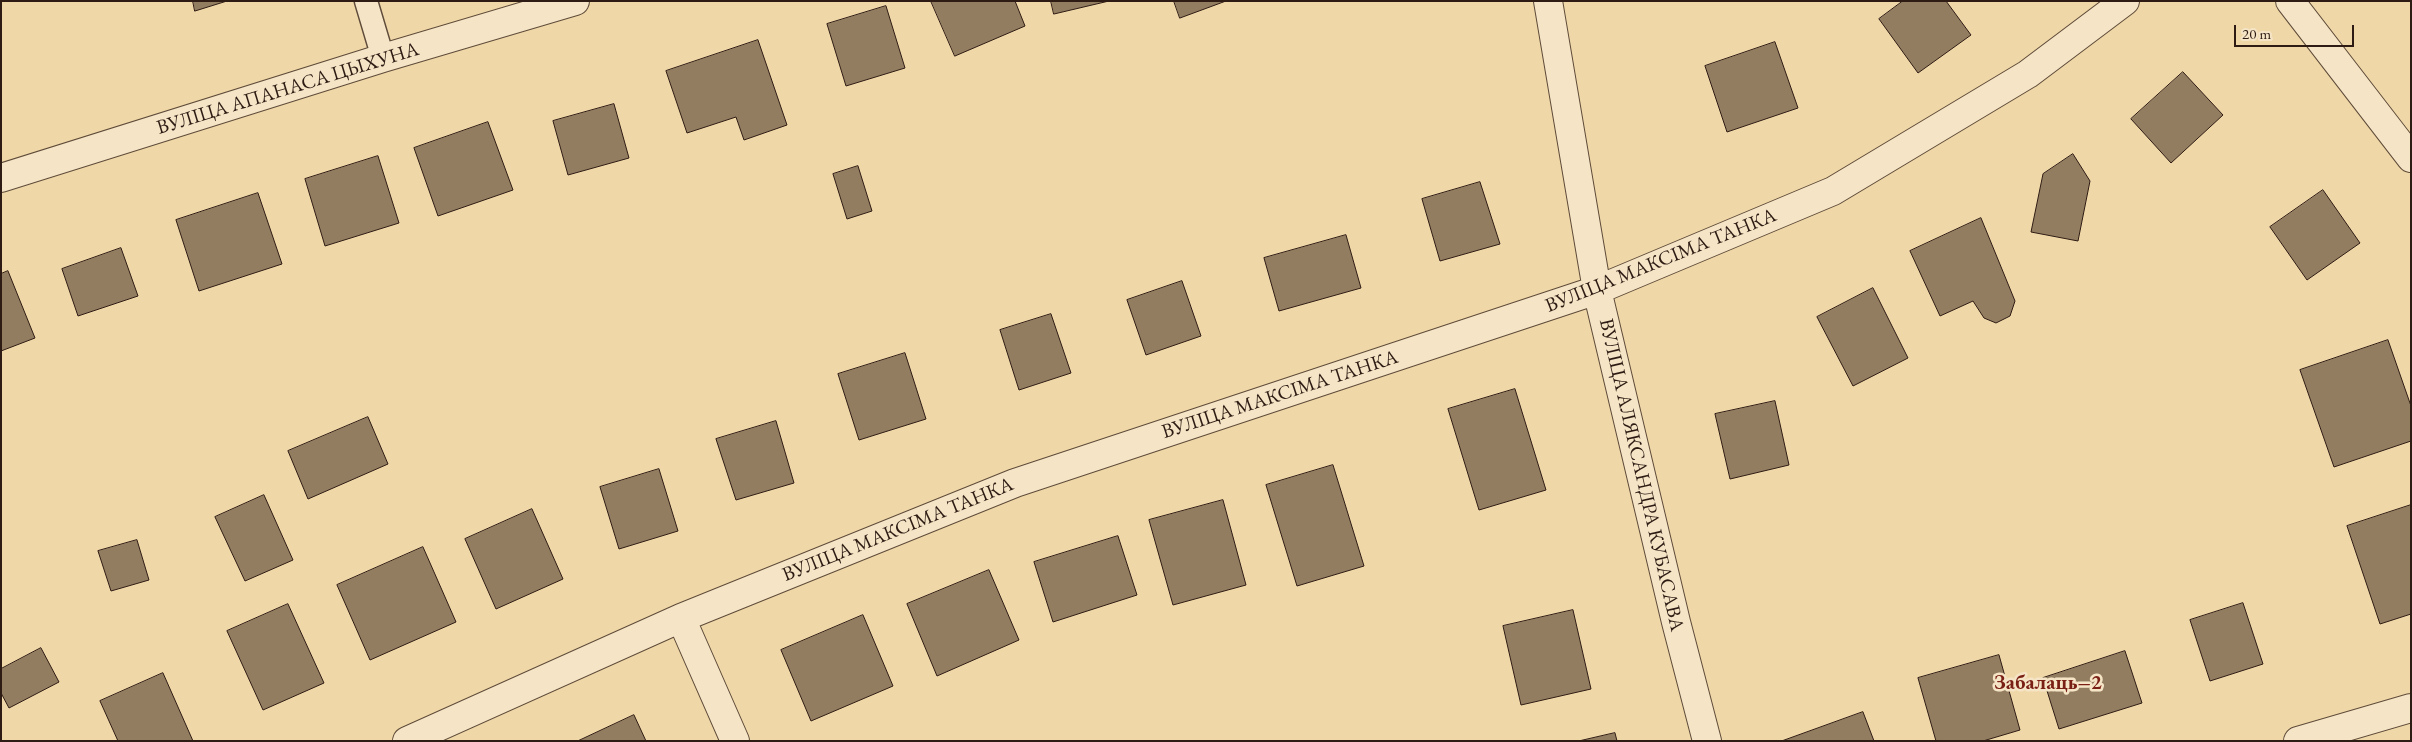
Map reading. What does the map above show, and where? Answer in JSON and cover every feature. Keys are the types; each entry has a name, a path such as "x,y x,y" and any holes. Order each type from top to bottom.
{"street":[{"name":"ВУЛІЦА АПАНАСА ЦЫХУНА","path":"1,178 383,58 575,1"},
{"name":"ВУЛІЦА АЛЯКСАНДРА КУБАСАВА","path":"1548,1 1597,290 1676,622 1707,741"},
{"name":"ВУЛІЦА МАКСІМА ТАНКА","path":"407,741 680,618 1015,483 1597,290 1833,192 2028,74 2125,1"},
{"path":"2290,1 2411,158"},
{"path":"680,618 735,741"},
{"path":"2298,741 2411,708"}],"lane":[{"path":"366,1 383,58"}],"building":[{"path":"193,1 227,1 195,11"},
{"path":"931,1 1015,1 1025,26 955,56"},
{"path":"1051,1 1109,1 1054,14"},
{"path":"1174,1 1226,1 1180,18"},
{"path":"1903,1 1946,1 1971,35 1918,73 1879,19"},
{"path":"886,6 905,68 846,86 827,24"},
{"path":"758,40 787,125 744,140 736,117 687,133 666,71"},
{"path":"1775,42 1798,108 1727,132 1705,66"},
{"path":"2183,72 2223,115 2171,163 2131,119"},
{"path":"614,104 629,158 568,175 553,121"},
{"path":"488,122 513,190 438,216 414,148"},
{"path":"2073,154 2090,181 2078,241 2031,232 2043,174"},
{"path":"378,156 399,223 325,246 305,179"},
{"path":"858,166 872,211 847,219 833,174"},
{"path":"1480,182 1500,244 1440,261 1422,199"},
{"path":"2323,190 2360,243 2307,280 2270,227"},
{"path":"258,193 282,264 199,291 176,220"},
{"path":"1981,218 2015,301 2010,316 1996,323 1984,318 1973,301 1940,316 1910,251"},
{"path":"1346,235 1361,288 1279,311 1264,258"},
{"path":"121,248 138,296 78,316 62,269"},
{"path":"8,271 35,338 1,351 1,274"},
{"path":"1182,281 1201,336 1146,355 1127,300"},
{"path":"1873,288 1908,358 1853,386 1817,317"},
{"path":"1051,314 1071,373 1019,390 1000,330"},
{"path":"2388,340 2411,406 2411,441 2334,467 2300,370"},
{"path":"905,353 926,419 859,440 838,374"},
{"path":"1515,389 1546,490 1479,510 1448,409"},
{"path":"1775,401 1789,465 1730,479 1715,414"},
{"path":"368,417 388,464 308,499 288,451"},
{"path":"776,421 794,483 736,500 716,439"},
{"path":"1333,465 1364,566 1297,586 1266,485"},
{"path":"659,469 678,531 619,549 600,487"},
{"path":"264,495 293,560 245,581 215,517"},
{"path":"1223,500 1246,585 1173,605 1149,520"},
{"path":"2411,505 2411,614 2380,624 2347,526"},
{"path":"532,509 563,579 496,609 465,539"},
{"path":"1118,536 1137,595 1053,622 1034,562"},
{"path":"137,540 149,580 111,591 98,551"},
{"path":"423,547 456,622 370,660 337,585"},
{"path":"989,570 1019,640 937,676 907,604"},
{"path":"2243,603 2263,664 2210,681 2190,620"},
{"path":"288,604 324,683 263,710 227,631"},
{"path":"1573,610 1591,689 1521,705 1503,626"},
{"path":"863,615 893,686 811,721 781,650"},
{"path":"41,648 59,682 9,708 1,693 1,669"},
{"path":"2125,651 2142,703 2059,729 2043,678"},
{"path":"1999,655 2020,730 1983,741 1936,741 1918,678"},
{"path":"163,673 193,741 118,741 100,701"},
{"path":"1863,712 1874,741 1782,741"},
{"path":"634,715 646,741 578,741"},
{"path":"1615,733 1617,741 1579,741"}],"district":[{"name":"Забалаць–2","path":"2048,683"}]}
